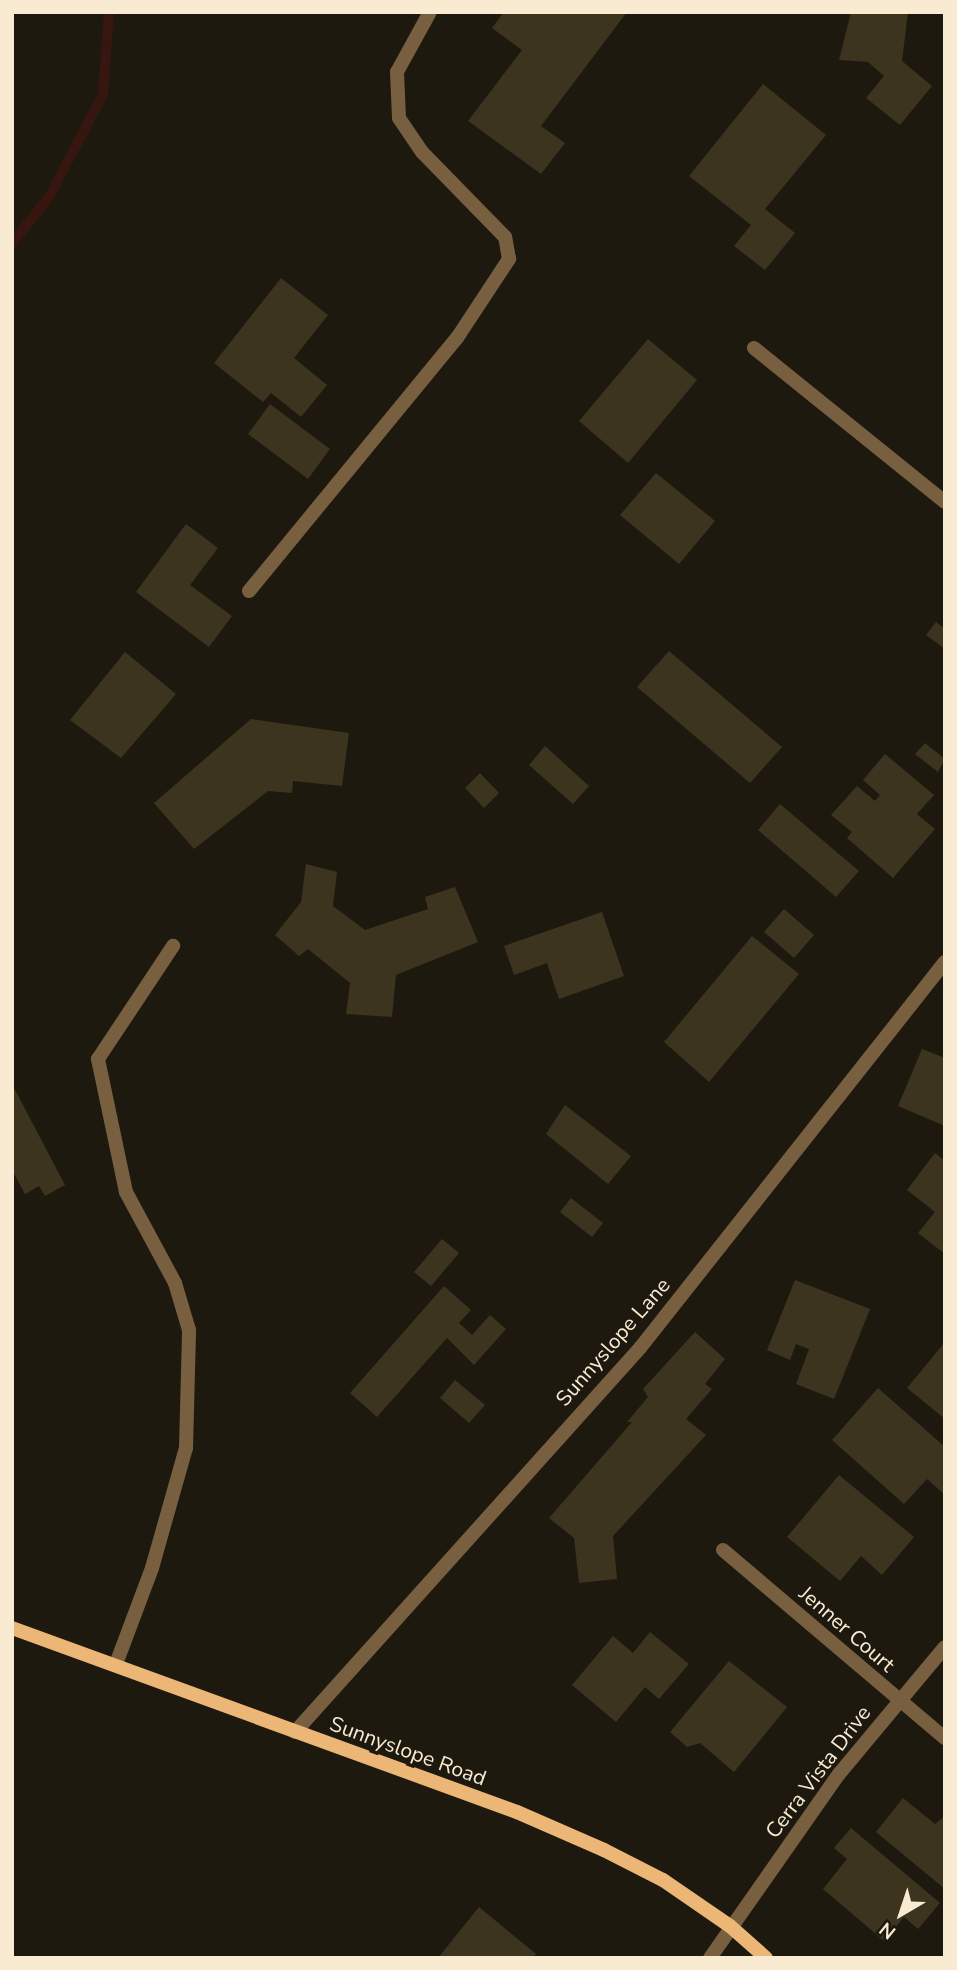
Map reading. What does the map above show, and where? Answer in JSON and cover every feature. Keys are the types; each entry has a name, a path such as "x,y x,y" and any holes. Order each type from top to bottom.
{"street":[{"path":"249,591 457,338 509,259 505,237 422,152 399,118 397,72 430,12"},
{"path":"754,348 945,502"},
{"path":"116,1664 152,1569 187,1448 189,1330 175,1283 126,1192 98,1059 173,946"},
{"name":"Sunnyslope Lane","path":"295,1732 639,1348 945,962"},
{"name":"Jenner Court","path":"723,1550 945,1738"},
{"name":"Sunnyslope Road","path":"12,1628 517,1812 592,1844 663,1880 730,1926 766,1958"},
{"name":"Cerra Vista Drive","path":"710,1958 839,1774 945,1647"}],"building":[{"path":"504,12 627,12 541,126 565,143 541,174 468,121 522,50 492,28"},
{"path":"851,12 908,12 902,61 932,86 900,125 866,98 884,76 868,62 839,60"},
{"path":"763,84 826,135 765,209 795,233 765,270 734,246 751,225 689,176"},
{"path":"281,278 328,315 294,358 327,385 301,417 271,393 263,402 214,363"},
{"path":"648,339 697,380 628,463 579,421"},
{"path":"270,404 330,449 308,479 248,434"},
{"path":"656,473 715,521 679,564 620,515"},
{"path":"186,524 218,548 190,585 232,616 209,647 136,592"},
{"path":"936,622 945,629 945,649 926,635"},
{"path":"669,651 782,747 750,783 637,687"},
{"path":"125,652 176,694 121,758 70,720"},
{"path":"251,719 349,733 342,786 293,781 292,793 268,791 194,849 154,803"},
{"path":"925,743 945,759 938,772 915,754"},
{"path":"545,746 589,786 573,804 529,765"},
{"path":"885,754 934,795 917,814 935,829 893,878 847,838 852,832 831,815 857,786 875,801 880,795 863,780"},
{"path":"480,773 499,793 484,808 465,788"},
{"path":"780,804 859,871 836,897 758,830"},
{"path":"306,864 337,872 333,906 365,930 428,909 425,897 455,887 478,942 396,975 392,1017 346,1014 350,983 308,949 299,956 275,935 301,902"},
{"path":"784,909 814,935 794,958 764,932"},
{"path":"602,912 624,976 559,999 547,963 514,975 504,946"},
{"path":"752,936 799,974 709,1082 664,1042"},
{"path":"922,1049 945,1058 945,1126 898,1106"},
{"path":"14,1088 65,1185 45,1196 39,1186 25,1194 12,1170"},
{"path":"565,1105 631,1156 608,1184 546,1134"},
{"path":"935,1153 945,1161 945,1254 918,1233 935,1212 907,1190"},
{"path":"571,1198 603,1223 592,1237 560,1212"},
{"path":"442,1239 459,1253 431,1286 414,1272"},
{"path":"795,1280 870,1309 834,1399 796,1384 809,1349 796,1344 790,1360 767,1350"},
{"path":"444,1286 471,1310 459,1323 472,1335 490,1315 506,1329 474,1365 447,1338 377,1417 350,1393"},
{"path":"695,1332 725,1359 705,1384 712,1389 686,1419 706,1435 613,1536 617,1579 579,1583 574,1538 549,1518 632,1422 627,1422 648,1397 643,1389"},
{"path":"945,1342 945,1419 907,1388"},
{"path":"455,1380 485,1405 469,1423 440,1398"},
{"path":"878,1388 945,1447 943,1493 927,1479 904,1504 832,1440"},
{"path":"839,1475 914,1537 882,1575 861,1556 840,1581 787,1537"},
{"path":"650,1632 689,1664 659,1699 645,1687 616,1722 572,1685 613,1636 633,1653"},
{"path":"729,1661 787,1707 734,1772 700,1743 687,1747 670,1732"},
{"path":"903,1798 935,1824 945,1816 945,1889 876,1832"},
{"path":"851,1828 940,1903 918,1929 904,1917 884,1941 823,1889 847,1859 834,1848"},
{"path":"479,1907 536,1954 533,1958 438,1958"}],"waterway":[{"path":"12,243 49,197 103,94 109,12"}]}
